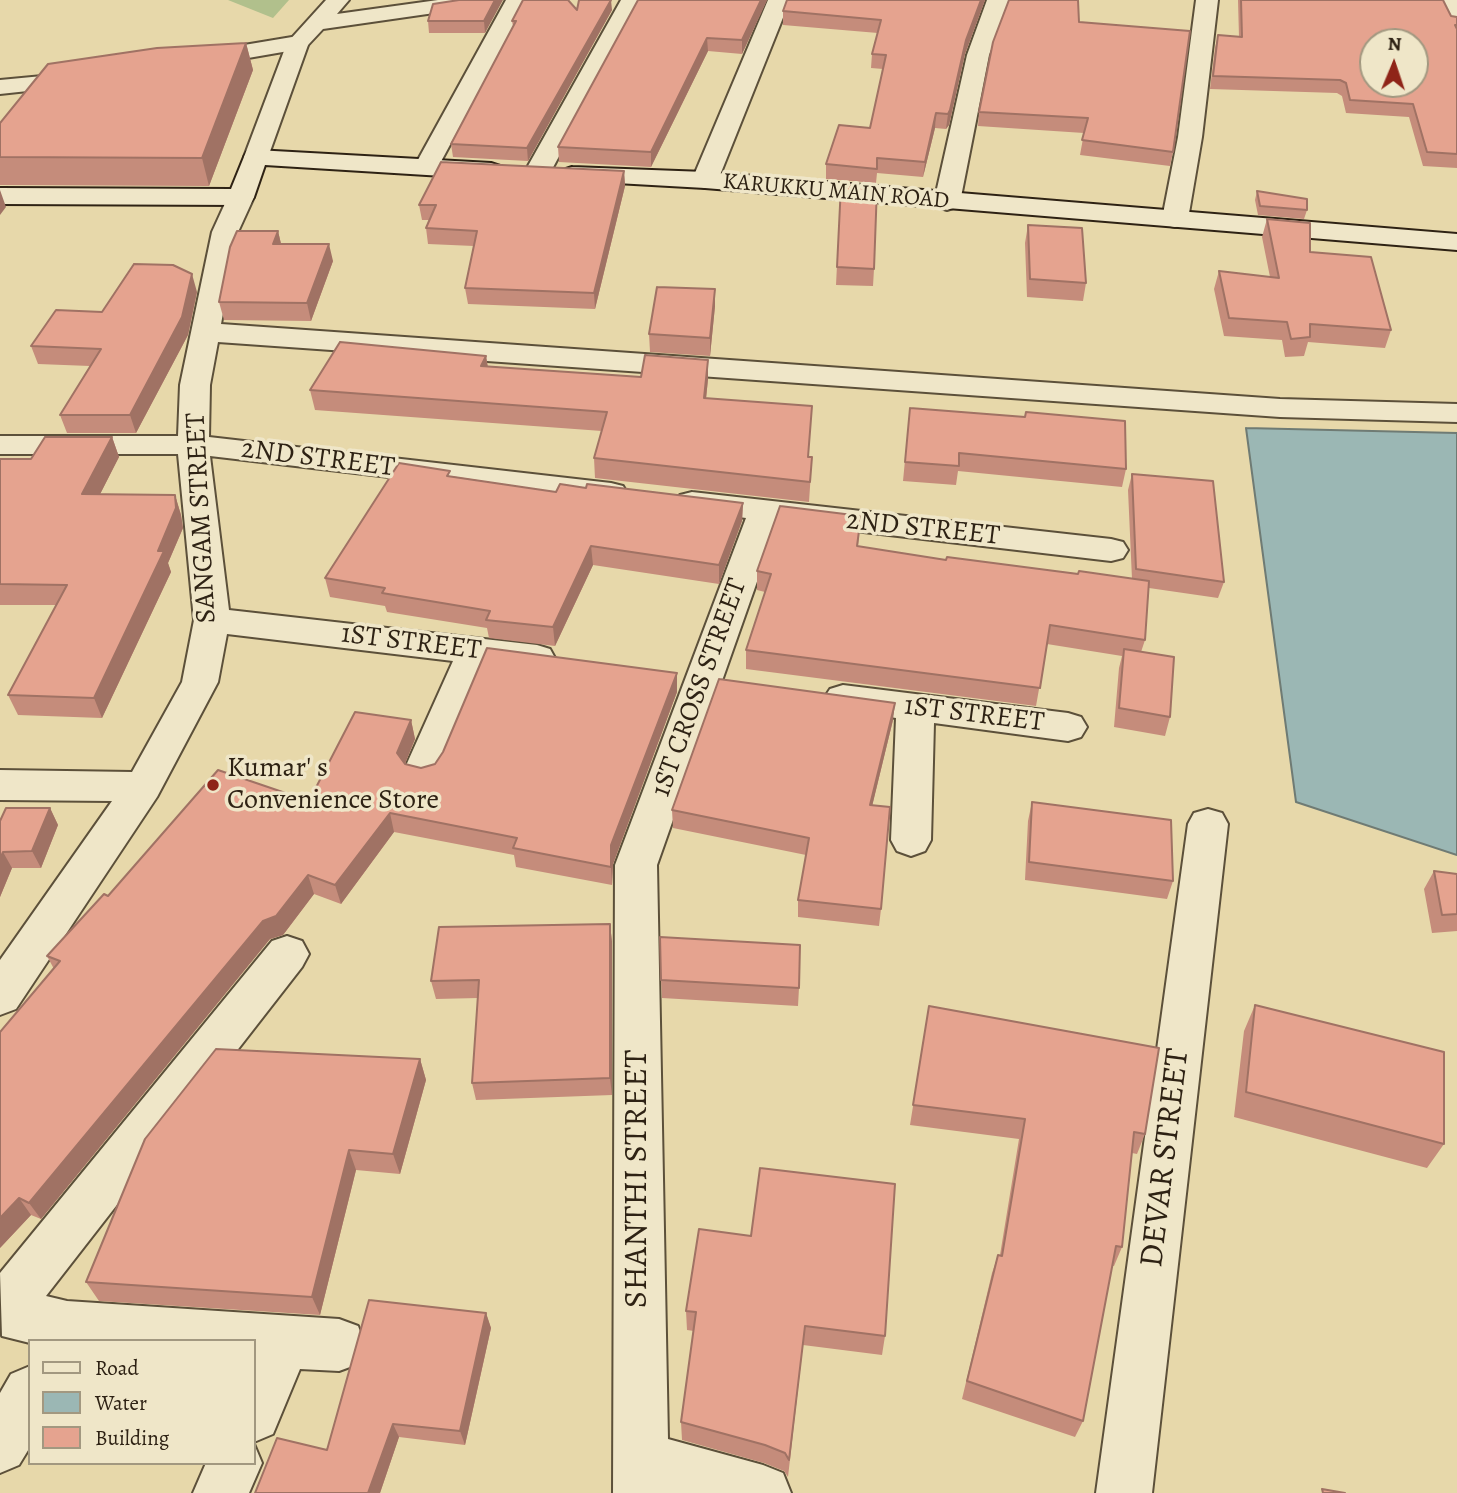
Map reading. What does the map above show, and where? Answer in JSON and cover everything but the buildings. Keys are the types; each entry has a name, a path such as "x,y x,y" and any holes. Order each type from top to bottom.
{"street":[{"path":"0,196 241,197 298,43 338,0"},
{"path":"319,23 483,0"},
{"path":"426,167 517,0"},
{"path":"537,173 632,0"},
{"path":"705,180 779,0"},
{"path":"947,202 978,55 998,0"},
{"path":"1175,219 1190,137 1207,0"},
{"path":"1447,0 1457,22"},
{"path":"179,63 298,43"},
{"path":"0,87 113,75"},
{"path":"32,103 48,83"},
{"name":"KARUKKU MAIN ROAD","path":"256,157 705,180 1457,242"},
{"name":"SANGAM STREET","path":"0,996 143,788 200,682 212,620 193,445 195,385 225,232 241,197"},
{"path":"205,332 1280,408 1457,413"},
{"name":"2ND STREET","path":"0,445 193,445 1111,550"},
{"name":"1ST CROSS STREET","path":"636,865 689,678 765,511"},
{"name":"1ST STREET","path":"212,620 569,663"},
{"path":"424,770 476,650"},
{"path":"689,678 742,685"},
{"name":"1ST STREET","path":"809,694 1069,727"},
{"path":"911,841 915,708"},
{"path":"0,785 143,788"},
{"name":"DEVAR STREET","path":"1124,1493 1208,824"},
{"name":"SHANTHI STREET","path":"636,865 641,1476"},
{"path":"201,1339 63,1334 1,1311 287,954"},
{"path":"256,1341 339,1345"},
{"path":"256,1410 284,1342"},
{"path":"0,1446 28,1397"},
{"path":"222,1493 233,1465"},
{"path":"641,1476 763,1493"}],"green space":[{"path":"228,0 289,0 273,18"}],"water":[{"path":"1246,428 1457,433 1457,855 1296,802"}],"place":[{"name":"Kumar' s Convenience Store","path":"213,785"}]}
